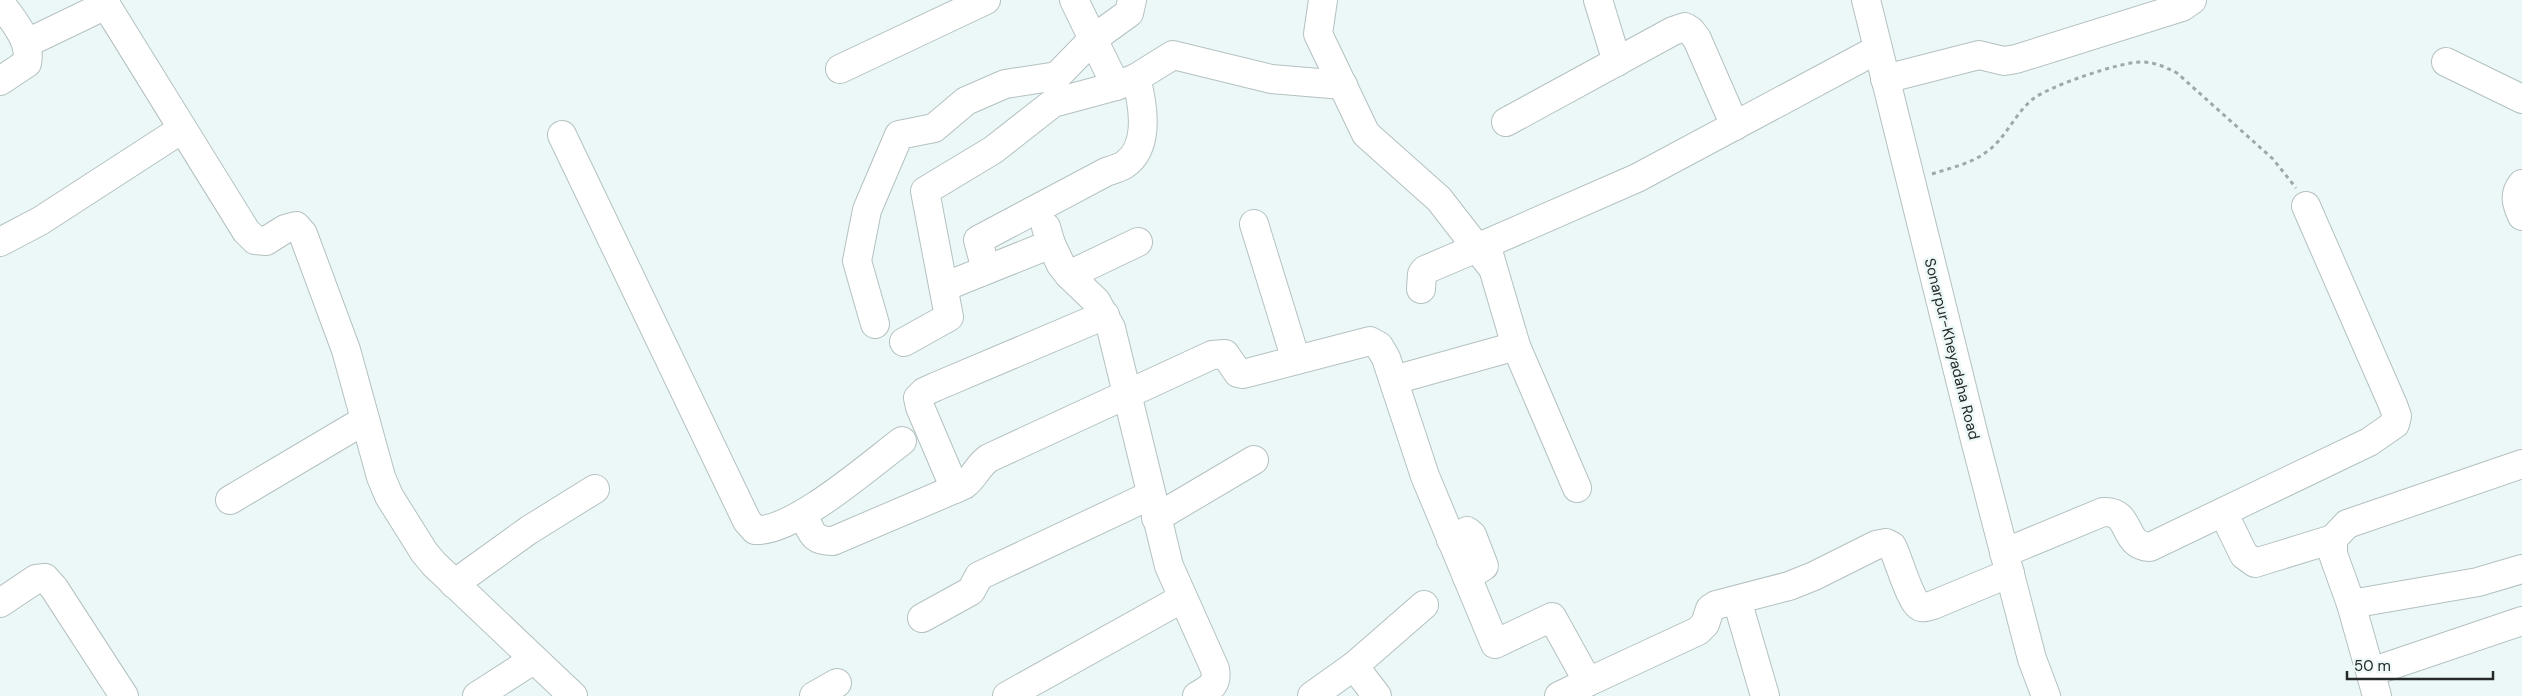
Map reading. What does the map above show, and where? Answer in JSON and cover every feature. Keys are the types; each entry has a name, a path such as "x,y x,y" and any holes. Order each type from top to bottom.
{"street":[{"path":"840,69 986,0"},
{"path":"986,270 978,240 1106,172 1125,165 1153,126 1142,98 1126,82 1093,39 1074,0"},
{"path":"875,324 857,260 867,210 899,136 934,128 966,101 1005,84 1057,76 1093,39 1129,14 1132,0"},
{"path":"1323,0 1318,34 1366,134 1439,199 1485,253 1516,346 1577,488"},
{"path":"1598,0 1617,62"},
{"name":"Sonarpur-Kheyadaha Road","path":"1866,0 2007,563 2032,659 2046,696"},
{"path":"1885,79 1979,55 2004,61 2016,59 2182,6 2192,0"},
{"path":"0,2 26,43 29,54 27,63 0,81"},
{"path":"26,43 104,3 246,232 255,240 266,241 285,228 296,226 304,234 346,350 381,477 389,496 424,552 454,584 572,696"},
{"path":"1506,122 1673,31 1685,27 1692,31 1735,126"},
{"path":"1421,289 1422,274 1425,270 1485,253 1621,186 1878,49"},
{"path":"904,342 949,317 924,191 993,150 1054,103 1126,82 1173,55 1271,79 1343,85"},
{"path":"2446,62 2522,99"},
{"path":"0,242 40,221 182,129"},
{"path":"562,135 748,521 755,530 766,531 803,514 902,441"},
{"path":"2522,184 2516,193 2516,198 2522,216"},
{"path":"1559,696 1687,638 1705,624 1710,609 1716,605 1789,586 1814,576 1876,545 1886,543 1892,546 1916,604 1922,607 1933,605 2103,512 2113,512 2121,517 2135,542 2141,547 2150,547 2369,442 2395,424 2397,416 2306,206"},
{"path":"1041,208 1051,244 1069,275 1086,290 1105,314 1111,328 1169,566 1215,669 1217,680 1213,686 1197,696"},
{"path":"1254,224 1296,360"},
{"path":"1069,275 1138,242"},
{"path":"944,287 1051,244"},
{"path":"955,489 920,407 918,398 924,392 1105,314"},
{"path":"803,514 814,536 820,541 833,541 955,489 972,479 979,466 989,458 1219,353 1225,354 1238,373 1244,374 1370,341 1379,346 1394,380 1425,476 1495,644 1552,617 1588,682"},
{"path":"1394,380 1516,346"},
{"path":"230,500 365,420"},
{"path":"922,618 971,591 979,576 1154,507 1254,460"},
{"path":"2224,512 2244,555 2255,563 2333,539 2347,524 2522,464"},
{"path":"454,584 529,530 595,489"},
{"path":"2333,539 2333,554 2351,604 2374,684 2412,660 2522,621"},
{"path":"2351,604 2478,582 2522,569"},
{"path":"0,603 36,579 45,578 54,588 112,692"},
{"path":"1007,696 1183,598"},
{"path":"1737,600 1764,696"},
{"path":"1312,696 1354,666 1424,605"},
{"path":"477,696 533,660"},
{"path":"1354,666 1377,696"}],"path":[{"path":"1910,180 1976,160 1997,144 2022,110 2044,91 2123,64 2140,62 2161,64 2184,80 2273,159 2295,187 2306,206"}]}
